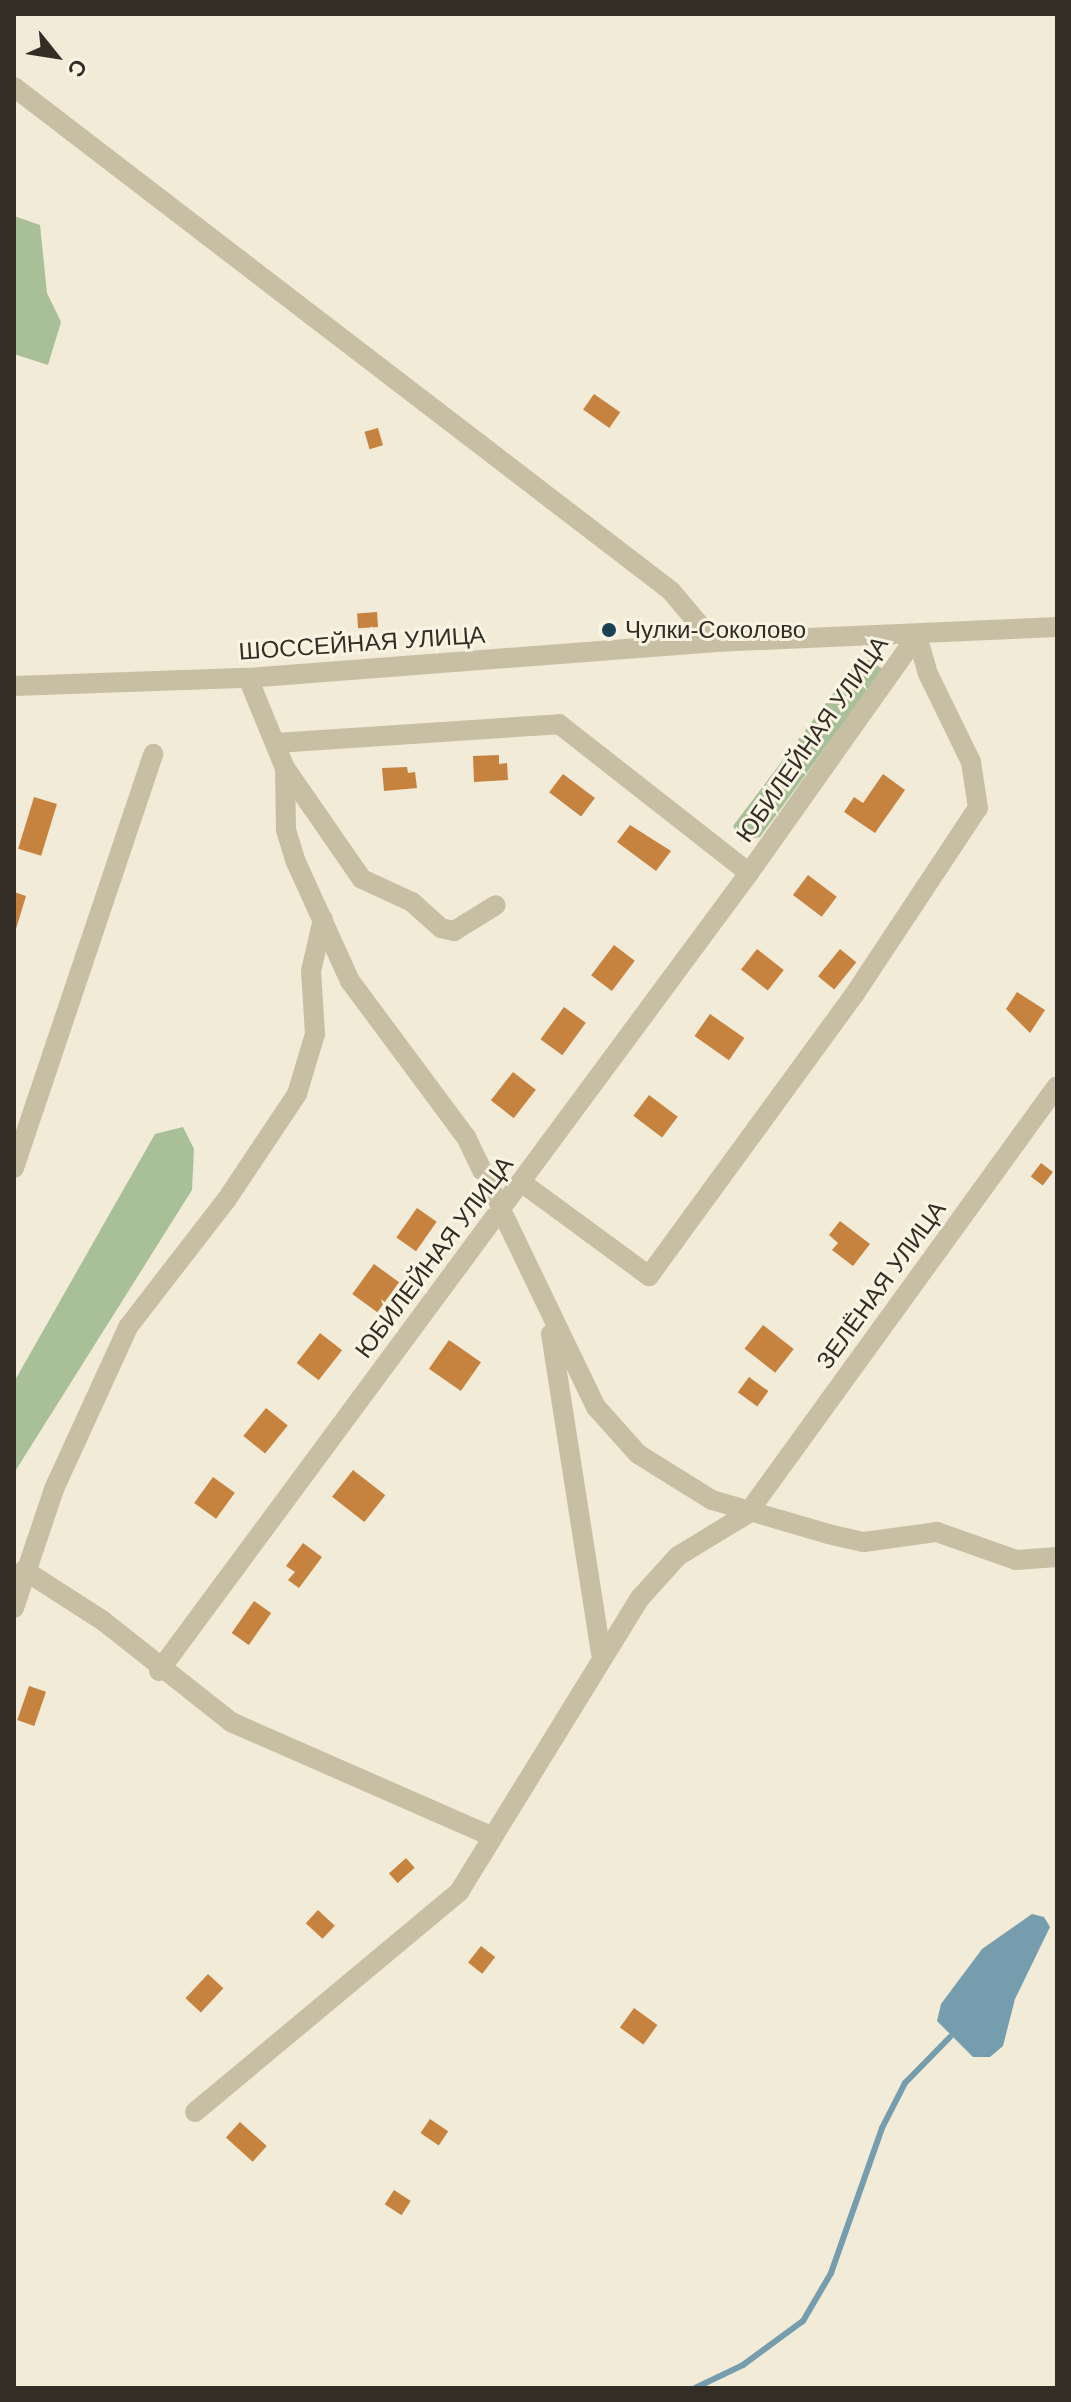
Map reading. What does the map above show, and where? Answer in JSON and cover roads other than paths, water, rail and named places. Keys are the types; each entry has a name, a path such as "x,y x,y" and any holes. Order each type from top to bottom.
{"street":[{"path":"14,87 671,591 714,642"},
{"name":"ШОССЕЙНАЯ УЛИЦА","path":"14,688 248,678 714,642 917,636 1057,627"},
{"path":"521,1182 649,1276 844,1008 978,808 971,762 928,674 917,636"},
{"name":"ЮБИЛЕЙНАЯ УЛИЦА","path":"159,1671 749,873 917,636"},
{"path":"248,678 285,768 362,879 412,902 441,928 454,931 496,905"},
{"name":"ЮБИЛЕЙНАЯ УЛИЦА","path":"276,743 559,724 749,873"},
{"path":"14,1168 153,754"},
{"path":"285,768 286,830 350,981 466,1137 549,1322 596,1407 638,1454 668,1477 747,1514 864,1542 937,1532 1016,1560 1057,1557"},
{"path":"14,1608 24,1570 128,1327 227,1199 297,1094 315,1034 311,971 323,919"},
{"name":"ЗЕЛЁНАЯ УЛИЦА","path":"747,1514 1057,1086"},
{"path":"549,1322 601,1653"},
{"path":"195,2112 450,1900 601,1653 678,1556 747,1514"},
{"path":"24,1570 102,1620 159,1671 231,1722 491,1836"}],"water":[{"path":"1032,1914 1044,1917 1050,1927 1015,1999 1003,2046 990,2057 973,2057 937,2021 941,2004 982,1949"}],"waterway":[{"path":"695,2388 743,2365 803,2321 831,2273 882,2128 905,2083 950,2037"}],"place":[{"name":"Чулки-Соколово","path":"609,630"}]}
